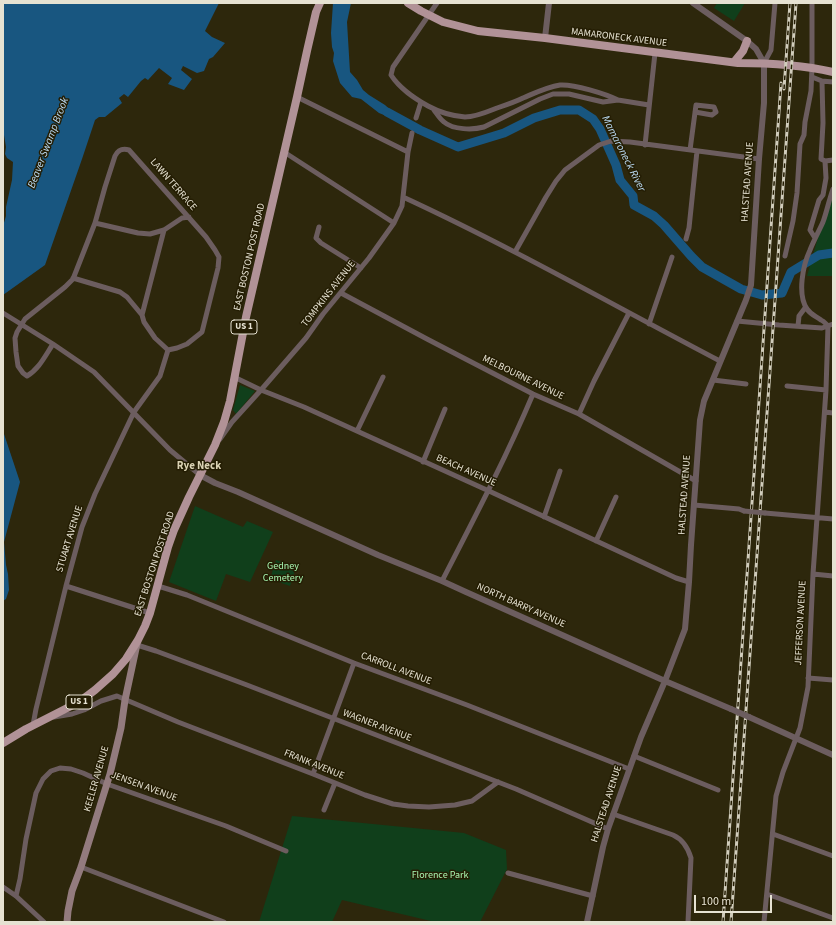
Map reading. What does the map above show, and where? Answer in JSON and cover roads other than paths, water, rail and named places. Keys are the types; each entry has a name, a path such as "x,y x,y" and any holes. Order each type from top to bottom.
{"main road":[{"name":"EAST BOSTON POST ROAD","path":"3,744 33,725 79,702 96,690 122,664 138,643 150,613 174,530 215,445 230,401 246,317 316,12 320,3"},
{"name":"MAMARONECK AVENUE","path":"408,3 443,22 478,31 734,62 812,67 833,72"},
{"path":"734,62 743,51 747,41"},
{"name":"KEELER AVENUE","path":"67,922 72,891 107,784 121,728 125,700 138,643"}],"street":[{"path":"437,3 393,67 391,75 403,89 433,109 466,117 478,115 519,100 548,87 562,85 584,88 618,100 649,105"},
{"path":"545,38 550,3"},
{"path":"764,63 771,50 774,3"},
{"path":"785,256 793,221 797,193 800,144 804,135 811,91 812,3"},
{"path":"697,4 747,41 756,49 764,63"},
{"path":"645,144 655,53"},
{"name":"HALSTEAD AVENUE","path":"587,922 603,846 613,814 641,737 685,629 700,420 704,401 751,285 764,103 764,63"},
{"path":"812,78 833,82"},
{"path":"811,91 822,81"},
{"path":"815,238 810,230 819,200 823,195 826,178 825,161 821,159 823,123 822,81"},
{"path":"433,109 444,122 450,126 478,129 494,123 540,99 553,94 569,94 603,102 618,100"},
{"path":"297,97 408,152"},
{"path":"416,118 421,102"},
{"path":"690,150 695,112"},
{"name":"TOMPKINS AVENUE","path":"215,445 232,422 306,338 394,223 402,206 408,152 412,133"},
{"path":"516,252 556,181 565,170 599,145 611,141 630,142 759,159"},
{"name":"LAWN TERRACE","path":"73,278 95,223 115,156 117,152 121,150 129,150 206,237 219,257 218,268 202,332 187,344 168,350"},
{"path":"686,239 689,228 697,151"},
{"path":"284,152 394,223"},
{"path":"825,161 833,160"},
{"path":"830,325 813,316 805,308 802,291 804,270 810,250 824,220 833,189"},
{"path":"823,195 830,198"},
{"path":"403,197 516,252 720,361"},
{"path":"95,223 138,233 150,234 164,230 182,218 189,217"},
{"path":"318,227 316,238 321,243 361,268"},
{"path":"142,315 164,230"},
{"path":"650,324 672,257"},
{"path":"53,344 32,373 27,376 23,373 18,366 15,338 25,319 65,287 73,278 120,292 127,297 142,315 144,322 151,333 168,350"},
{"name":"MELBOURNE AVENUE","path":"341,293 427,340 533,394 579,414 696,481"},
{"path":"798,326 799,316 805,308"},
{"path":"579,414 629,313"},
{"path":"3,314 53,344 94,372 170,450 200,475"},
{"path":"737,321 822,328 830,325"},
{"name":"JEFFERSON AVENUE","path":"764,922 766,894 770,872 776,796 783,772 800,728 808,687 812,574 818,518 830,325"},
{"name":"STUART AVENUE","path":"33,725 66,586 82,527 95,494 134,412 160,376 168,350"},
{"path":"357,432 383,377"},
{"name":"BEACH AVENUE","path":"234,378 489,491 676,578 689,582"},
{"path":"713,380 746,384"},
{"path":"787,386 826,390"},
{"path":"442,581 489,491 533,394"},
{"path":"423,462 445,409"},
{"path":"825,412 833,413"},
{"path":"544,517 560,471"},
{"name":"NORTH BARRY AVENUE","path":"200,475 215,483 378,555 442,581 833,755"},
{"path":"596,541 616,496"},
{"path":"694,505 833,519"},
{"path":"812,574 833,576"},
{"path":"66,586 150,613"},
{"name":"CARROLL AVENUE","path":"158,586 187,595 629,769"},
{"name":"WAGNER AVENUE","path":"138,643 516,789 608,829"},
{"path":"313,774 354,662"},
{"path":"808,678 833,680"},
{"path":"50,717 72,714 84,710 101,701 117,696 125,700"},
{"name":"FRANK AVENUE","path":"125,700 365,795 393,804 429,807 454,805 472,801 498,782"},
{"path":"634,756 718,790"},
{"name":"JENSEN AVENUE","path":"16,896 36,793 43,779 51,771 60,768 71,769 107,784 226,826 286,850"},
{"path":"324,810 335,783"},
{"path":"613,814 681,839 691,858 688,922"},
{"path":"773,834 833,856"},
{"path":"81,867 224,922"},
{"path":"508,873 593,896"},
{"path":"3,887 16,896 44,922"},
{"path":"766,894 833,918"}],"water":[{"name":"Beaver Swamp Brook","path":"3,3 219,3 205,31 212,37 225,43 213,57 209,59 204,71 197,73 183,66 181,70 192,79 184,90 168,84 172,78 159,68 148,80 145,78 141,81 128,97 124,94 119,98 122,103 105,117 99,117 95,120 45,265 3,295 3,226 12,180 13,162 7,158 5,154 6,147 3,129"},
{"path":"333,3 351,3 347,22 350,72 363,90 385,105 396,115 396,120 379,113 361,99 352,97 340,83 333,61 334,53 331,33"},
{"path":"3,431 20,482 4,542 9,590 6,599 3,601"}],"waterway":[{"name":"Mamaroneck River","path":"387,112 420,130 458,147 504,133 534,118 560,110 579,110 593,119 600,129 616,165 620,180 633,196 634,205 654,216 664,225 702,267 741,289 762,295 782,293 791,272 819,255 833,253"}],"railway":[{"path":"784,89 790,3"},
{"path":"731,922 796,3"},
{"path":"723,922 781,83"}],"district":[{"name":"Rye Neck","path":"199,467"}],"park label":[{"name":"Gedney Cemetery","path":"283,572"},
{"name":"Florence Park","path":"440,876"}]}
